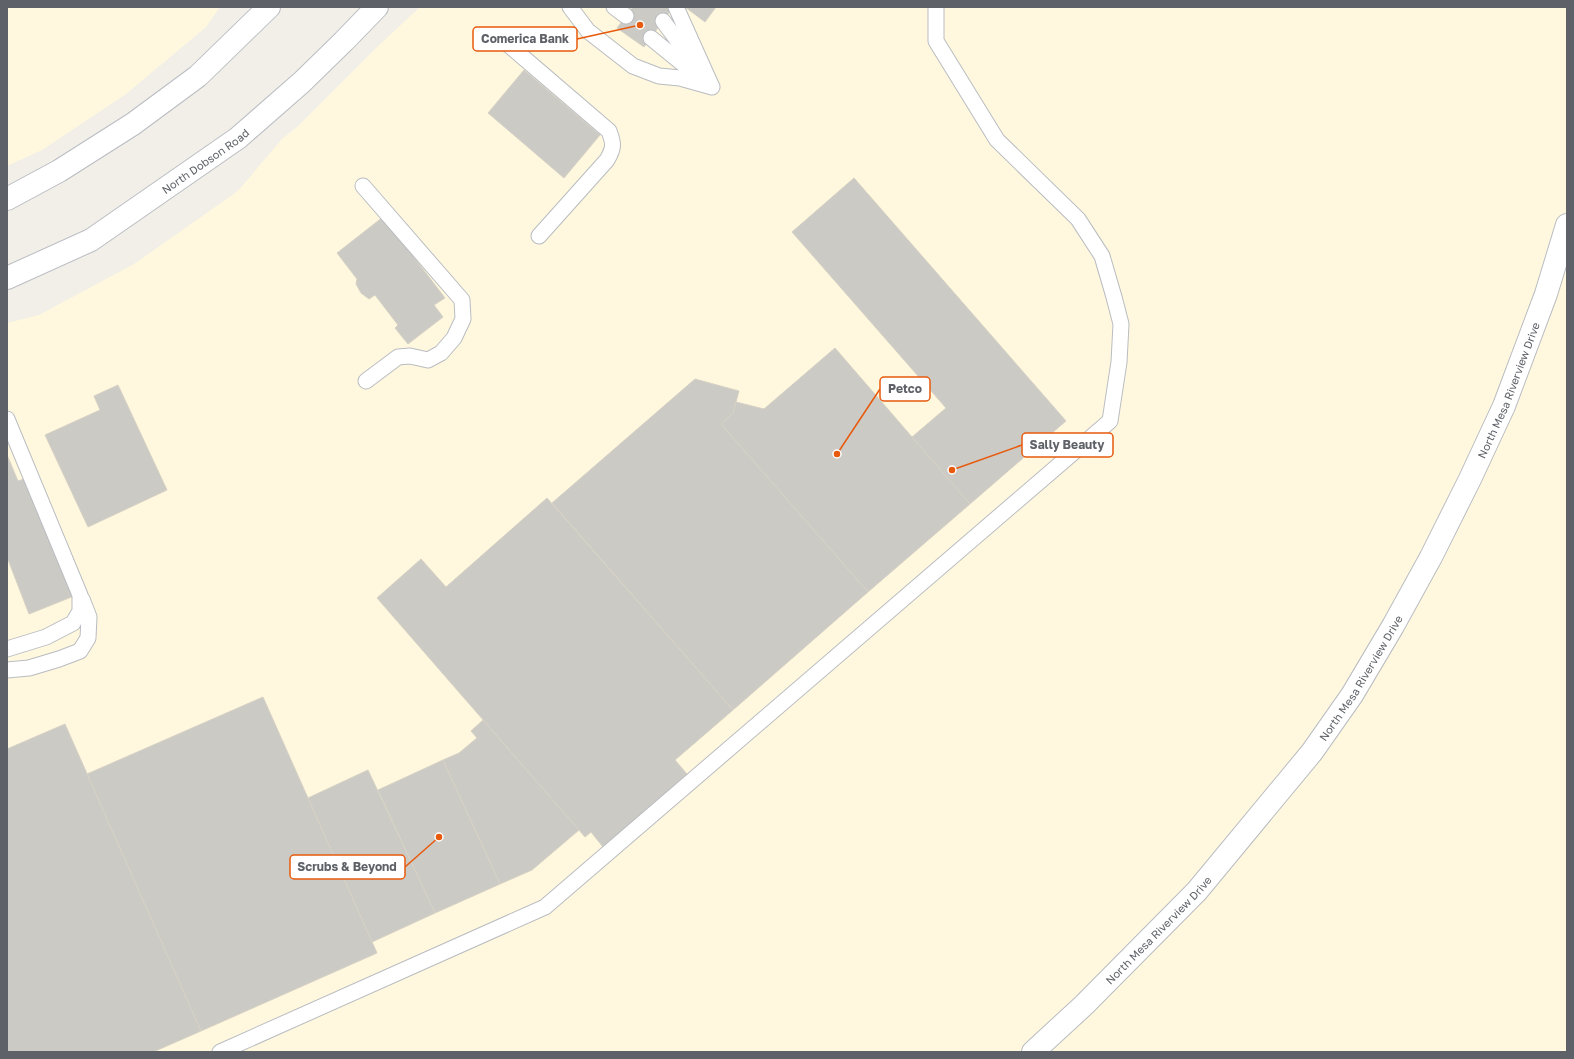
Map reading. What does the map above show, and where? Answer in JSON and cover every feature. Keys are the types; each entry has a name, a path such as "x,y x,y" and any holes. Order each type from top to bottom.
{"street":[{"path":"7,199 59,171 134,124 198,76 269,7"},
{"name":"North Dobson Road","path":"7,278 91,240 238,138 302,82 377,7"},
{"name":"North Mesa Riverview Drive","path":"1033,1052 1084,1005 1197,891 1312,752 1352,694 1397,620 1431,557 1504,406 1544,302 1567,225"}],"lane":[{"path":"570,7 588,31 633,66 659,76 680,78 712,87"},
{"path":"614,7 626,16"},
{"path":"676,7 712,87"},
{"path":"220,1052 545,907 1110,421 1119,362 1120,324 1102,256 1078,219 997,140 936,41 936,7"},
{"path":"663,21 712,87"},
{"path":"651,38 712,87"},
{"path":"503,40 609,131 614,143 607,160 539,236"},
{"path":"363,186 462,300 463,319 454,338 441,353 428,360 410,356 398,357 366,381"},
{"path":"7,419 89,617 88,638 80,651 59,660 30,668 7,670"},
{"path":"7,650 46,637 73,622 80,611 80,595"}],"shaded area":[{"path":"7,7 220,7 206,27 126,94 42,150 7,166"},
{"path":"420,7 1567,7 1567,1052 7,1052 7,323 39,315 134,264 238,191 282,139 297,127 376,48"}],"building":[{"path":"633,7 673,7 644,47 617,28"},
{"path":"685,7 716,7 705,22"},
{"path":"524,70 600,135 564,178 488,113"},
{"path":"854,178 1066,421 970,504 912,437 946,408 792,232"},
{"path":"383,217 445,298 434,305 443,317 408,344 395,328 398,325 375,295 369,299 361,293 356,284 357,279 337,253"},
{"path":"835,348 970,504 868,592 721,424 733,413 736,402 764,409"},
{"path":"695,379 739,391 733,413 721,424 868,592 733,710 552,503"},
{"path":"118,385 167,490 88,527 45,435 100,410 94,396"},
{"path":"7,455 18,481 27,478 74,596 29,614 7,557"},
{"path":"547,498 733,710 675,760 687,774 603,847 591,832 585,837 377,598 421,559 446,587"},
{"path":"263,697 377,953 201,1031 87,774"},
{"path":"483,720 579,830 532,870 500,884 443,760 459,753 477,738 471,731"},
{"path":"65,724 201,1031 153,1052 7,1052 7,749"},
{"path":"443,760 500,884 435,913 378,790"},
{"path":"368,770 435,913 372,942 308,798"}],"place":[{"name":"Comerica Bank","path":"640,25"},
{"name":"Petco","path":"837,454"},
{"name":"Sally Beauty","path":"952,470"},
{"name":"Scrubs & Beyond","path":"439,837"}]}
